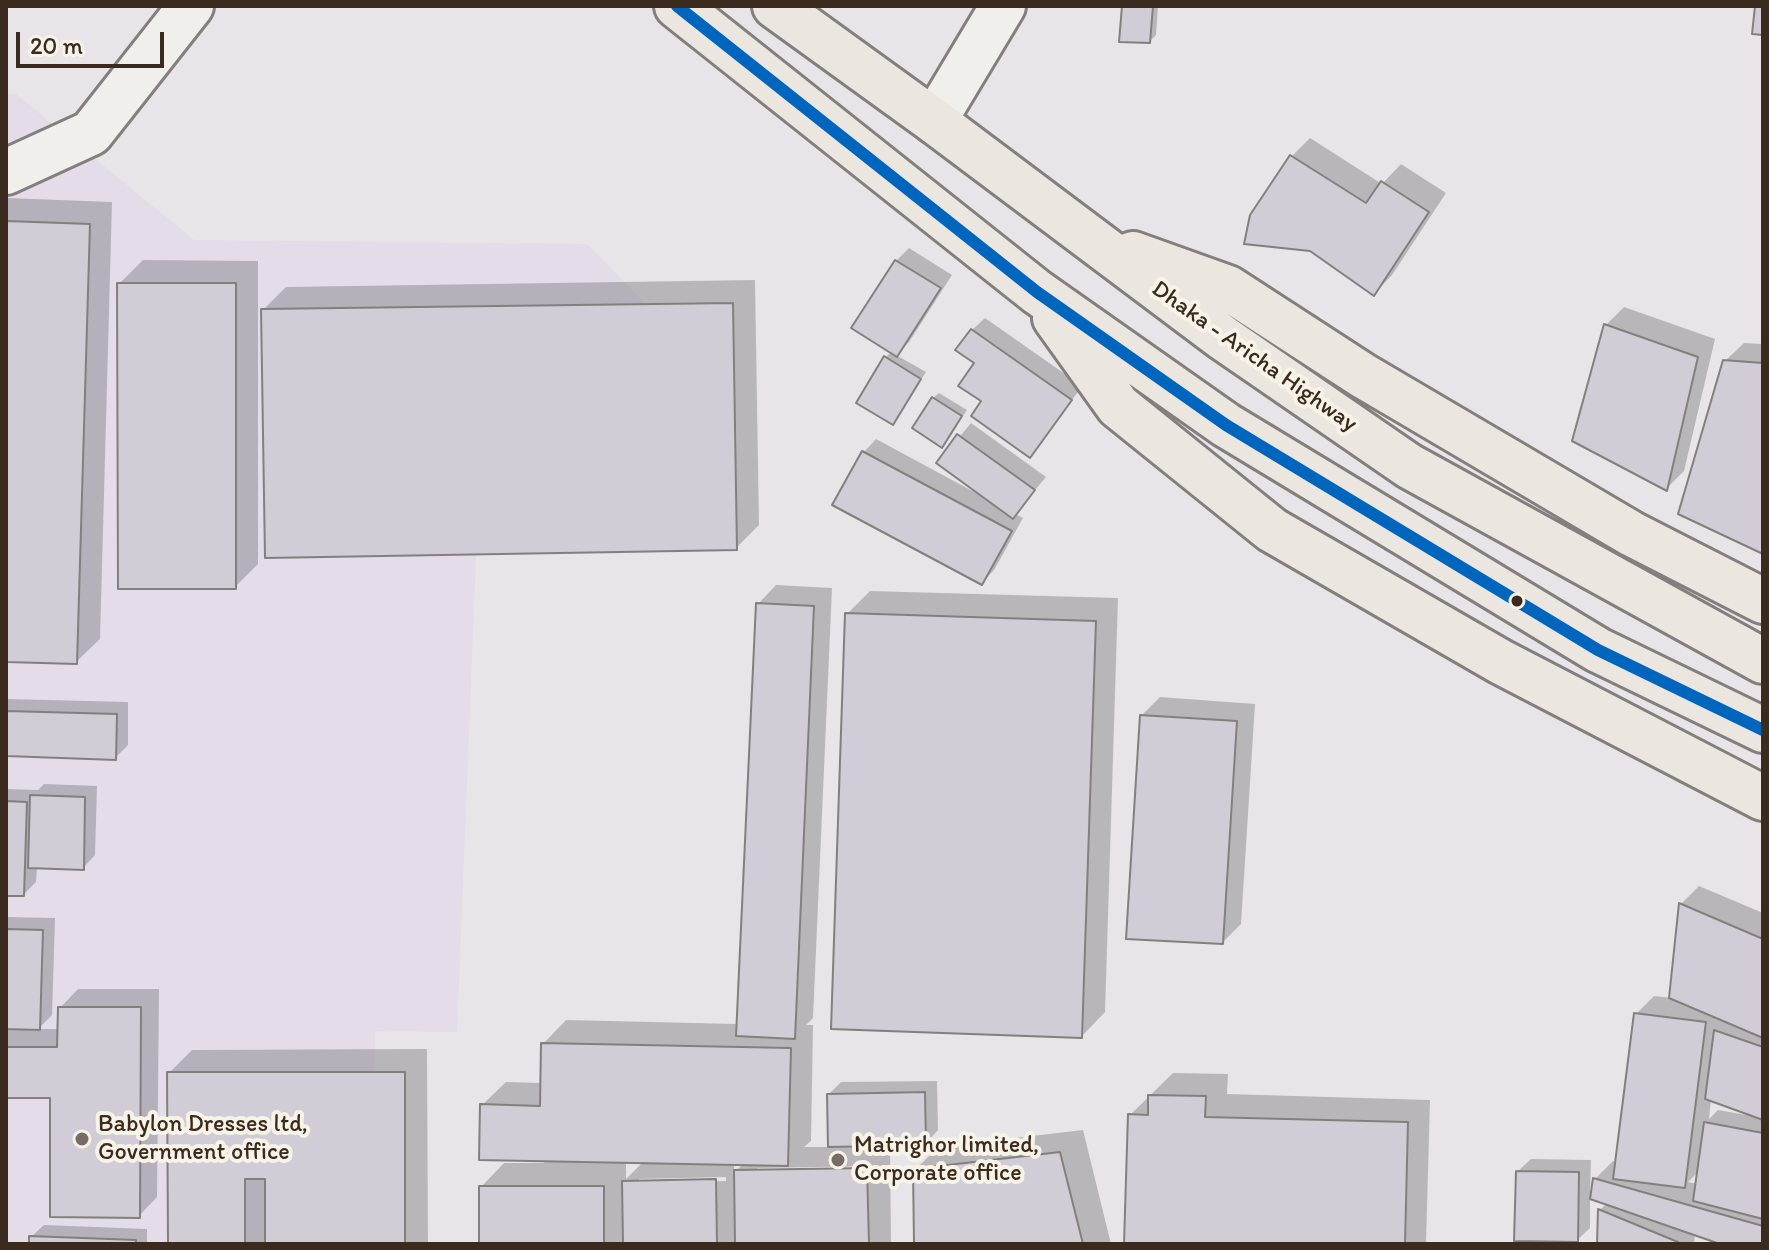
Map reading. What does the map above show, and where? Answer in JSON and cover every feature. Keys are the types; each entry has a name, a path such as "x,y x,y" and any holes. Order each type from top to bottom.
{"highway":[{"path":"677,6 1037,292 1226,425 1598,650 1763,730"},
{"name":"Dhaka - Aricha Highway","path":"775,6 1223,338 1409,466 1763,661"},
{"path":"1090,238 1228,288 1362,375 1632,534 1763,601"},
{"path":"1037,292 1118,406 1272,530 1501,662 1763,798"}],"lane":[{"path":"6,172 91,133 191,6"},
{"path":"934,121 1003,6"}],"shaded area":[{"path":"16,94 194,240 587,244 685,344 477,532 457,1032 375,1031 378,1244 6,1244 6,95"}],"building":[{"path":"1122,6 1153,6 1150,43 1119,42"},
{"path":"1755,6 1763,6 1763,35 1752,34"},
{"path":"1290,155 1366,203 1381,181 1429,212 1374,296 1310,251 1244,244 1250,215"},
{"path":"6,221 90,224 77,664 6,662"},
{"path":"895,260 941,288 897,357 851,328"},
{"path":"117,283 236,283 236,589 118,589"},
{"path":"733,303 737,550 265,558 261,309"},
{"path":"1604,324 1698,357 1667,491 1572,441"},
{"path":"971,329 1072,400 1030,458 971,416 981,401 958,386 974,363 955,350"},
{"path":"884,356 921,379 893,425 856,403"},
{"path":"1723,360 1763,363 1763,554 1678,514"},
{"path":"932,397 962,416 942,448 912,428"},
{"path":"957,434 1035,490 1013,519 936,463"},
{"path":"862,451 1012,531 982,585 832,505"},
{"path":"756,603 814,606 795,1039 736,1036"},
{"path":"845,613 1096,621 1082,1038 831,1029"},
{"path":"6,711 117,714 116,760 6,756"},
{"path":"1140,715 1237,721 1223,944 1126,939"},
{"path":"30,795 85,797 84,870 28,868"},
{"path":"6,801 27,802 24,896 6,896"},
{"path":"1679,903 1763,939 1763,1038 1669,998"},
{"path":"6,929 43,930 40,1030 6,1029"},
{"path":"58,1007 141,1007 140,1218 50,1217 50,1098 6,1098 6,1047 57,1047"},
{"path":"1634,1013 1706,1022 1685,1188 1613,1179"},
{"path":"1714,1030 1763,1047 1763,1120 1705,1099"},
{"path":"541,1043 791,1048 788,1166 479,1160 480,1104 540,1106"},
{"path":"167,1072 405,1072 405,1244 265,1244 265,1179 245,1179 245,1244 168,1244"},
{"path":"925,1092 926,1145 828,1147 827,1094"},
{"path":"1148,1095 1206,1096 1205,1117 1408,1122 1405,1244 1124,1244 1128,1114 1148,1115"},
{"path":"1704,1122 1763,1133 1763,1219 1693,1201"},
{"path":"1060,1152 1083,1244 914,1244 913,1169"},
{"path":"867,1168 869,1244 735,1244 734,1170"},
{"path":"1516,1171 1579,1172 1578,1242 1514,1241"},
{"path":"1593,1178 1763,1226 1763,1244 1720,1244 1590,1199"},
{"path":"716,1179 717,1244 623,1244 622,1181"},
{"path":"479,1186 604,1186 604,1244 479,1244"},
{"path":"1598,1209 1678,1242 1678,1244 1597,1244"},
{"path":"29,1236 136,1240 136,1244 29,1244"}],"transit line":[{"path":"677,6 1037,292 1226,425 1598,650 1763,730"}],"place":[{"name":"Babylon Dresses ltd, Government office","path":"82,1139"},
{"name":"Matrighor limited, Corporate office","path":"838,1160"}]}
